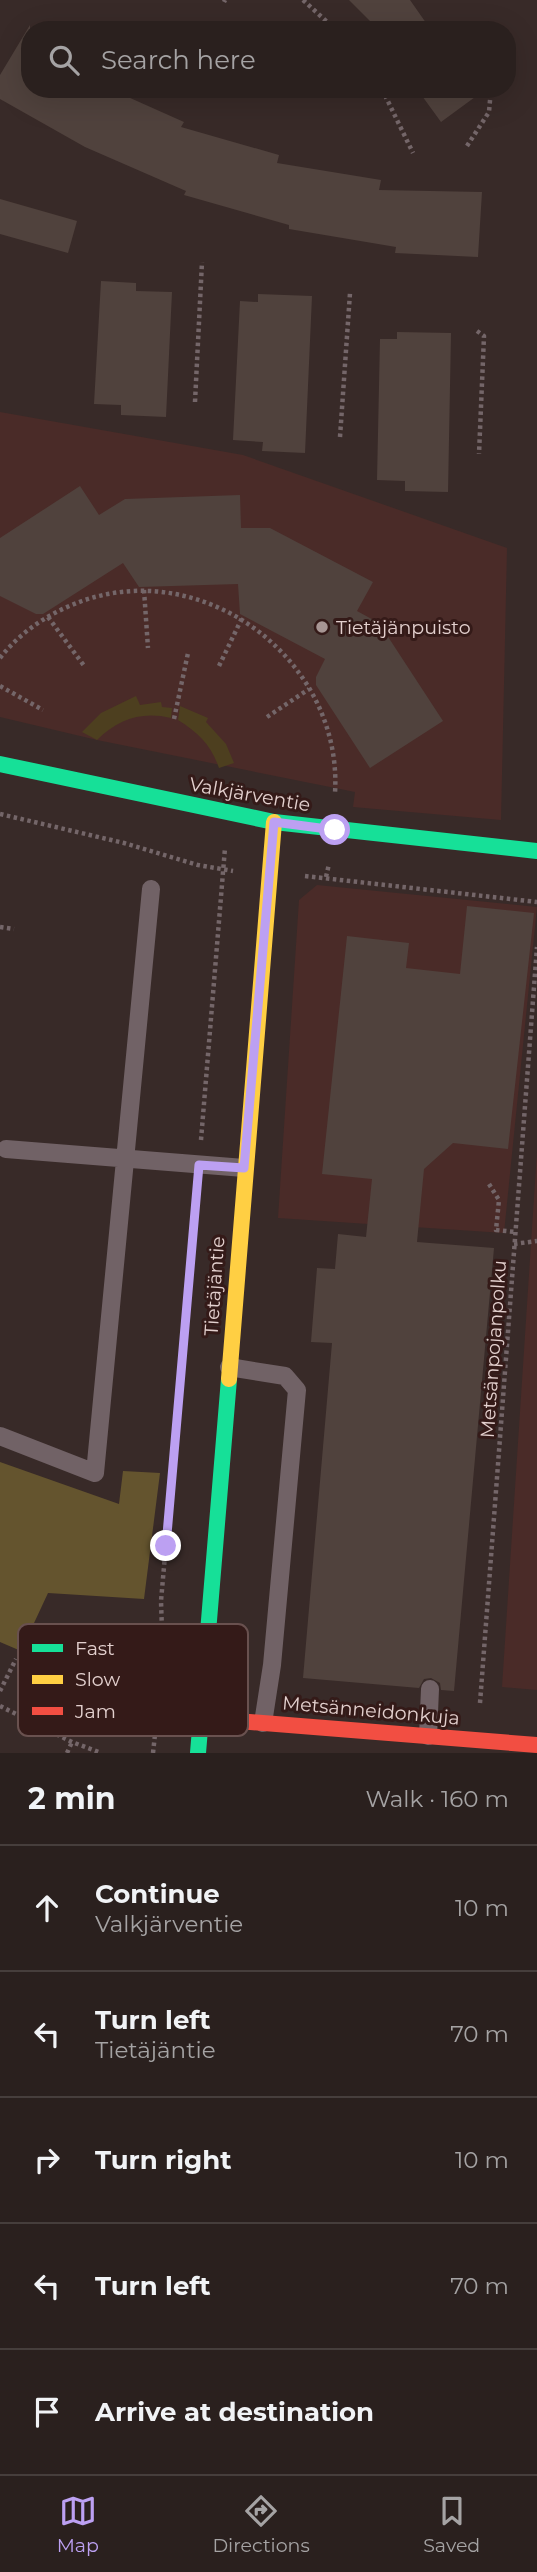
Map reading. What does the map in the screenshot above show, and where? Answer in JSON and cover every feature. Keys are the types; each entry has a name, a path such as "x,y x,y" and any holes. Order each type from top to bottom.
{"street":[{"name":"Valkjärventie","path":"0,764 226,814 274,822 537,851"},
{"name":"Tietäjäntie","path":"208,1624 274,822"},
{"name":"Metsänneidonkuja","path":"248,1722 537,1745"}],"lane":[{"path":"0,1436 95,1472 151,889"},
{"path":"6,1149 244,1168"},
{"path":"229,1367 285,1376 297,1390 272,1665 263,1723"},
{"path":"428,1736 430,1689"},
{"path":"407,1753 408,1735"}],"path":[{"path":"303,0 326,21"},
{"path":"386,98 413,153"},
{"path":"467,146 489,112 490,98"},
{"path":"195,402 202,262"},
{"path":"340,437 350,293"},
{"path":"477,331 484,336 479,454"},
{"path":"144,590 148,648"},
{"path":"0,658 24,634 48,617 94,597 144,590 205,600 242,618 268,637 291,661 309,689 331,737 337,767 335,796"},
{"path":"48,617 85,667"},
{"path":"219,666 242,618"},
{"path":"174,719 188,653"},
{"path":"0,686 43,710"},
{"path":"267,717 309,689"},
{"path":"0,814 224,870 340,878 537,902"},
{"path":"162,1624 161,1601 224,870 226,814"},
{"path":"0,928 14,929"},
{"name":"Metsänpojanpolku","path":"478,1740 537,947"},
{"path":"489,1184 499,1200 496,1230 515,1232"},
{"path":"514,1244 537,1241"},
{"path":"0,1691 16,1659"},
{"path":"0,1706 18,1715"},
{"path":"60,1736 101,1753"},
{"path":"67,1753 72,1742"}],"shaded area":[{"path":"0,412 243,455 507,548 501,820 353,807 355,792 97,740 0,717"},
{"path":"136,696 140,705 161,702 162,707 172,708 171,718 131,718 113,727 97,740 82,732 101,713"},
{"path":"180,706 208,718 206,722 226,744 234,763 219,768 203,740 178,720"},
{"path":"317,885 537,907 504,1233 278,1218 299,900"},
{"path":"537,1152 537,1690 502,1687"},
{"path":"0,1462 119,1504 123,1471 160,1473 144,1599 48,1593 34,1624 18,1624 18,1650 0,1642"}],"building":[{"path":"349,0 410,0 425,21 370,21"},
{"path":"21,40 21,98 130,98 184,122 181,127 279,155 277,163 381,180 379,190 482,192 478,257 395,253 396,247 289,229 289,225 184,195 186,191 85,147 0,99 0,75"},
{"path":"424,98 474,98 441,122"},
{"path":"0,199 77,221 68,253 0,234"},
{"path":"101,281 136,283 136,291 172,292 166,417 121,415 121,405 94,404"},
{"path":"258,294 312,296 305,453 262,451 263,442 233,440 240,301 258,302"},
{"path":"397,332 451,333 448,492 405,491 405,481 377,480 380,339 397,339"},
{"name":"Tietäjänpuisto","path":"80,486 99,515 125,499 240,495 241,528 270,528 373,582 357,611 379,623 443,721 370,768 316,685 316,677 325,659 240,614 238,584 139,587 123,563 43,614 36,614 0,596 0,538"},
{"path":"467,906 534,913 508,1149 453,1143 424,1169 417,1242 494,1248 454,1691 441,1690 440,1683 431,1678 424,1679 419,1688 303,1678 332,1343 311,1342 317,1268 335,1269 338,1234 366,1237 372,1179 322,1174 347,936 409,943 406,968 460,974"}],"traffic: fast":[{"path":"0,764 274,822 537,851"},
{"path":"209,1624 229,1379"},
{"path":"198,1753 199,1736"}],"traffic: slow":[{"path":"229,1379 274,822"}],"traffic: jam":[{"path":"248,1722 537,1745"}],"place":[{"name":"Tietäjänpuisto","path":"322,627"}],"route":[{"path":"166,1546 199,1165 244,1168 274,822 335,830"}]}
